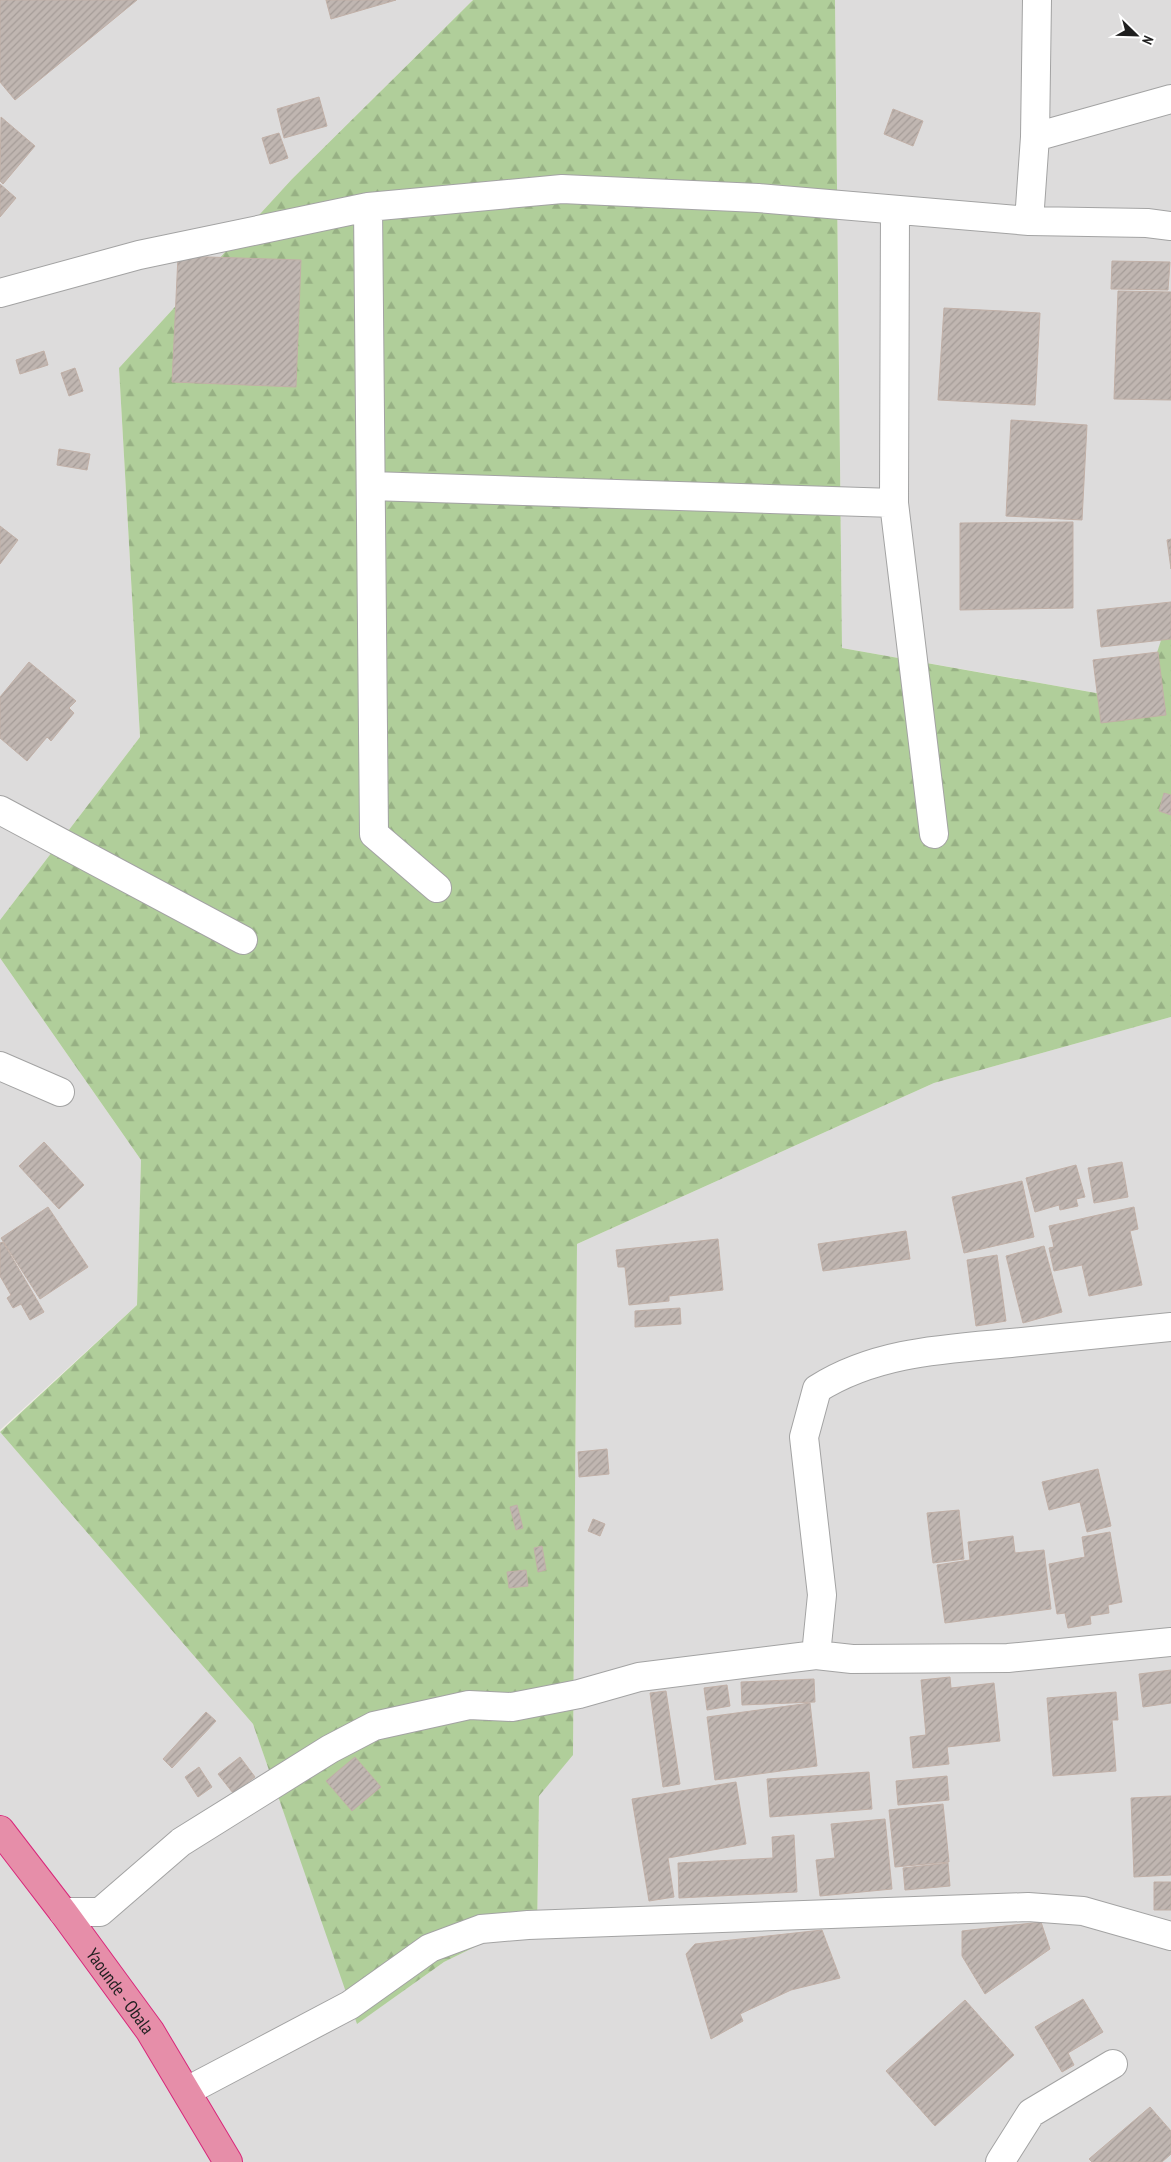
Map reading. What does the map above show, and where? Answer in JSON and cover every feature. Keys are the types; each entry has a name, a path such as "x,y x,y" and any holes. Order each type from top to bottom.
{"highway":[{"name":"Yaounde - Obala","path":"0,1830 64,1912 150,2031 228,2162"}],"street":[{"path":"1029,221 1035,137 1037,0"},
{"path":"1035,137 1171,99"},
{"path":"0,293 139,255 368,207 562,189 758,198 1029,221 1147,223 1171,226"},
{"path":"368,207 374,834 437,888"},
{"path":"895,210 894,503 934,834"},
{"path":"371,486 894,503"},
{"path":"0,810 243,940"},
{"path":"0,1066 60,1092"},
{"path":"816,1655 822,1595 804,1437 817,1389 838,1376 875,1362 927,1351 1171,1327"},
{"path":"64,1912 100,1912 181,1842 330,1749 374,1726 469,1705 512,1707 579,1694 639,1678 816,1655 852,1658 1008,1658 1171,1642"},
{"path":"186,2091 350,2005 430,1948 481,1929 528,1925 1028,1907 1083,1911 1171,1936"},
{"path":"1000,2162 1031,2113 1114,2064"}],"shaded area":[{"path":"0,0 473,0 292,179 119,368 140,737 0,920"},
{"path":"835,0 1171,0 1171,610 1142,701 842,648"},
{"path":"0,958 141,1160 137,1305 0,1430"},
{"path":"1171,1017 1171,2162 0,2162 0,1432 253,1724 358,2023 444,1962 493,1938 537,1936 539,1796 573,1754 577,1244 934,1083"}],"green space":[{"path":"473,0 835,0 842,648 1141,701 1171,610 1171,1017 934,1083 577,1244 573,1755 539,1796 537,1936 493,1938 444,1962 357,2024 253,1724 0,1432 137,1305 141,1160 0,958 0,920 140,737 119,368 292,179"}],"building":[{"path":"0,0 137,0 15,100 0,82"},
{"path":"326,0 396,0 331,19"},
{"path":"319,97 327,126 284,138 277,109"},
{"path":"893,109 923,121 913,146 884,134"},
{"path":"1,117 35,146 3,184 0,181"},
{"path":"279,133 288,158 270,164 262,138"},
{"path":"0,184 16,198 0,217"},
{"path":"178,256 301,260 296,387 172,382"},
{"path":"1112,261 1170,262 1168,290 1111,289"},
{"path":"1118,291 1171,292 1171,400 1114,399"},
{"path":"944,308 1040,313 1035,405 938,400"},
{"path":"44,351 48,365 20,374 16,360"},
{"path":"75,368 83,391 69,396 61,373"},
{"path":"1011,420 1087,425 1082,520 1006,516"},
{"path":"59,449 90,454 87,470 57,465"},
{"path":"1073,522 1073,608 960,610 960,523"},
{"path":"0,526 18,540 0,564"},
{"path":"1171,539 1171,569 1167,540"},
{"path":"1171,602 1171,639 1101,647 1097,610"},
{"path":"1158,652 1166,715 1101,723 1093,660"},
{"path":"29,662 76,701 69,708 74,713 51,741 47,737 27,761 0,738 0,697"},
{"path":"1164,793 1171,795 1171,815 1159,811"},
{"path":"44,1142 84,1185 59,1209 19,1166"},
{"path":"1122,1162 1128,1197 1094,1203 1088,1168"},
{"path":"1076,1165 1085,1197 1076,1199 1078,1206 1060,1210 1059,1205 1035,1212 1026,1178"},
{"path":"1022,1181 1034,1237 964,1253 952,1197"},
{"path":"48,1207 88,1267 40,1299 1,1238"},
{"path":"1134,1207 1138,1229 1130,1231 1142,1285 1089,1296 1082,1265 1054,1271 1049,1248 1054,1247 1049,1226"},
{"path":"906,1231 910,1259 823,1271 818,1244"},
{"path":"718,1239 723,1290 669,1296 669,1301 629,1305 625,1267 618,1267 616,1250"},
{"path":"3,1242 44,1312 30,1320 21,1304 13,1308 7,1298 11,1295 0,1276 0,1243"},
{"path":"1044,1246 1062,1312 1023,1323 1006,1256"},
{"path":"997,1255 1006,1321 976,1326 967,1260"},
{"path":"680,1308 681,1324 635,1327 635,1311"},
{"path":"607,1449 609,1474 579,1477 578,1452"},
{"path":"1098,1469 1111,1526 1087,1532 1080,1502 1049,1510 1042,1482"},
{"path":"517,1505 523,1528 516,1530 510,1507"},
{"path":"959,1510 964,1559 933,1563 927,1513"},
{"path":"593,1519 605,1524 600,1536 588,1531"},
{"path":"1110,1532 1122,1602 1108,1605 1109,1613 1090,1616 1091,1624 1068,1628 1065,1613 1057,1614 1049,1564 1085,1557 1082,1537"},
{"path":"1013,1536 1015,1553 1044,1550 1051,1609 945,1623 937,1565 970,1560 968,1542"},
{"path":"542,1546 546,1570 538,1572 534,1548"},
{"path":"526,1570 528,1586 509,1588 507,1572"},
{"path":"1171,1670 1171,1703 1143,1707 1139,1674"},
{"path":"950,1677 951,1688 994,1683 1000,1741 947,1747 949,1764 913,1768 910,1737 926,1735 921,1680"},
{"path":"814,1679 815,1702 742,1705 741,1682"},
{"path":"727,1685 730,1706 707,1710 704,1688"},
{"path":"666,1691 680,1784 663,1787 650,1693"},
{"path":"1116,1692 1118,1720 1112,1720 1116,1771 1053,1776 1047,1698"},
{"path":"810,1703 817,1766 715,1780 707,1717"},
{"path":"206,1712 216,1721 172,1768 163,1759"},
{"path":"240,1757 255,1777 233,1793 218,1774"},
{"path":"355,1757 381,1787 352,1811 326,1781"},
{"path":"199,1767 212,1787 198,1797 185,1777"},
{"path":"869,1772 872,1809 770,1817 767,1779"},
{"path":"947,1776 949,1800 898,1805 896,1781"},
{"path":"736,1782 746,1844 668,1858 674,1897 649,1901 632,1799"},
{"path":"1171,1796 1171,1875 1134,1877 1131,1798"},
{"path":"943,1804 949,1862 895,1867 889,1810"},
{"path":"885,1819 892,1889 820,1896 816,1860 835,1858 831,1824"},
{"path":"794,1835 797,1892 679,1898 678,1863 773,1858 772,1837"},
{"path":"948,1863 950,1886 905,1890 903,1868"},
{"path":"1154,1882 1171,1882 1171,1910 1154,1910"},
{"path":"1041,1922 1050,1949 985,1994 962,1956 962,1931"},
{"path":"822,1930 840,1978 791,1990 740,2014 743,2021 711,2039 686,1954 695,1944"},
{"path":"1083,1999 1103,2032 1068,2053 1074,2065 1062,2072 1035,2027"},
{"path":"965,2000 1014,2055 935,2126 886,2071"},
{"path":"1150,2107 1171,2131 1171,2154 1162,2162 1092,2162 1089,2159"}]}
